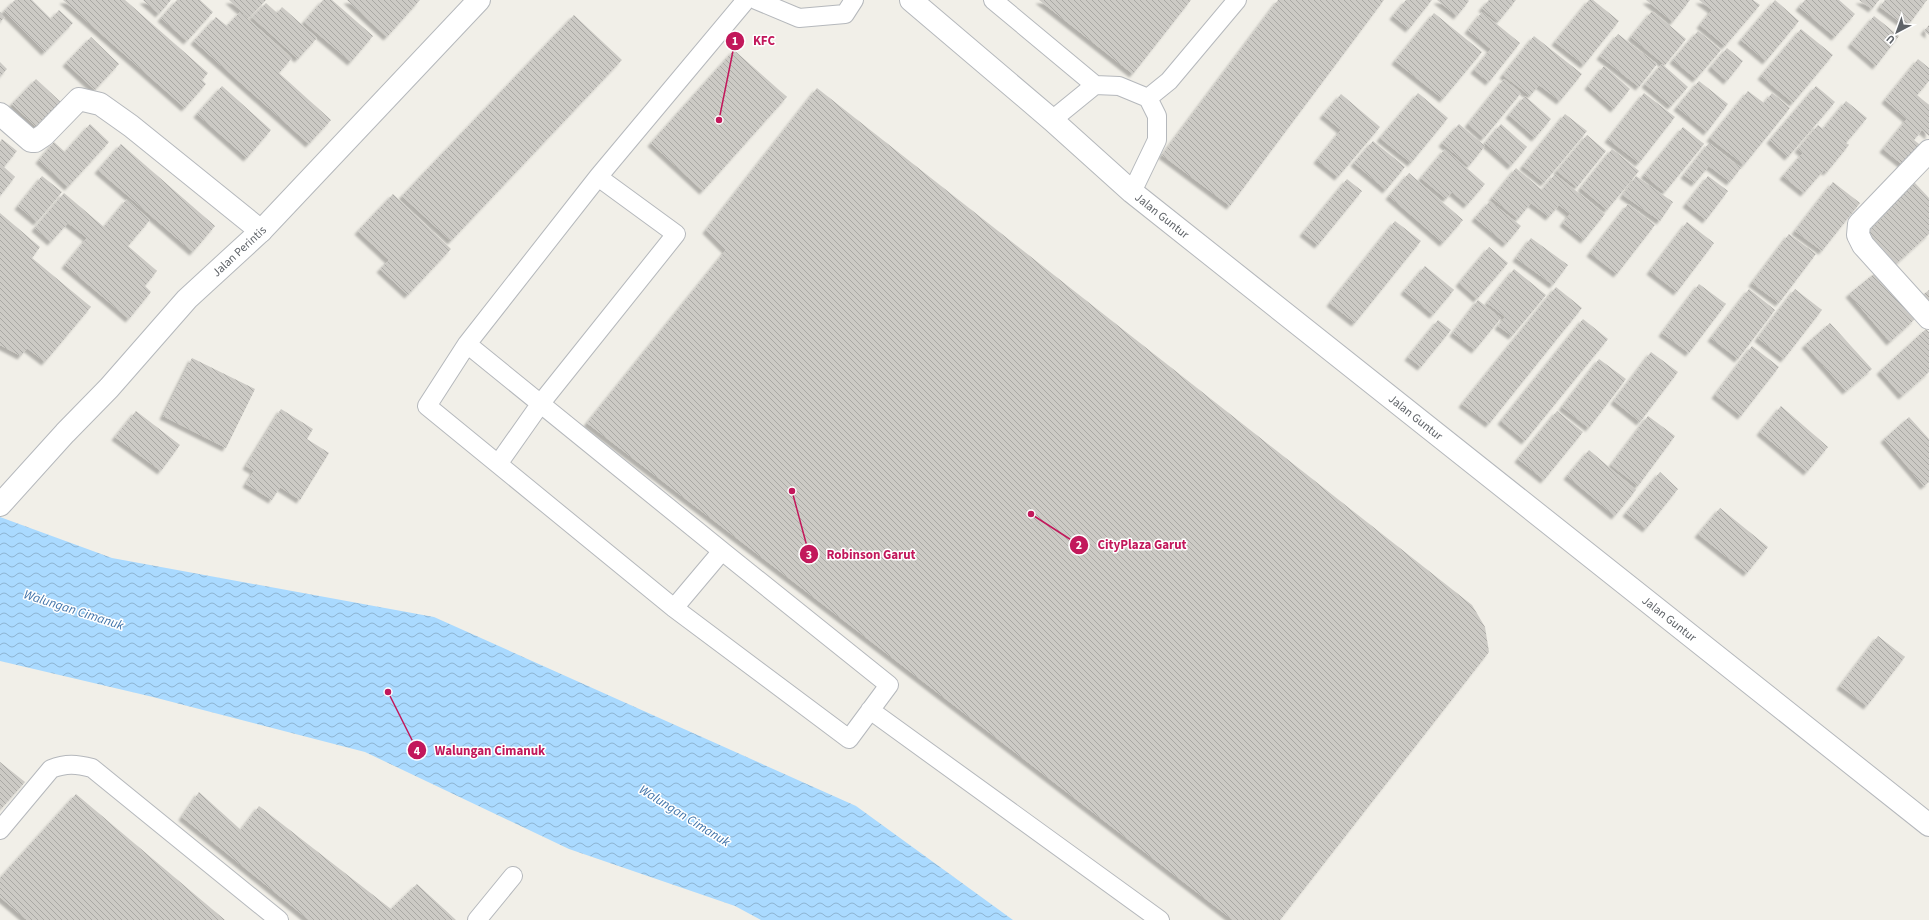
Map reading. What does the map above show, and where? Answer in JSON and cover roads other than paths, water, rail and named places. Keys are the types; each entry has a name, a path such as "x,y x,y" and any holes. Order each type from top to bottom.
{"street":[{"name":"Jalan Perintis","path":"0,505 65,433 109,388 187,299 261,231 480,0"},
{"name":"Jalan Guntur","path":"911,0 1052,120 1132,192 1929,825"},
{"path":"0,114 31,140 35,141 44,135 79,99 100,104 131,126 261,231"},
{"path":"1929,151 1859,224 1858,235 1863,245 1929,318"}],"lane":[{"path":"467,344 889,685 849,739 674,608 427,406 467,344 598,177 746,0"},
{"path":"756,0 799,18 845,14 854,0"},
{"path":"992,0 1095,85 1119,86 1148,98 1157,116 1157,140 1132,192"},
{"path":"1148,98 1169,81 1237,0"},
{"path":"1052,120 1095,85"},
{"path":"498,464 541,403 676,234 598,177"},
{"path":"674,608 722,551"},
{"path":"870,710 1160,920"},
{"path":"0,830 51,769 64,764 82,765 92,768 279,920"},
{"path":"477,920 514,876"}],"water":[{"path":"0,517 112,558 434,617 856,806 1013,920 761,920 735,906 569,849 365,752 153,697 0,661"}],"place":[{"name":"KFC","path":"719,120"},
{"name":"Robinson Garut","path":"792,491"},
{"name":"CityPlaza Garut","path":"1031,514"},
{"name":"Walungan Cimanuk","path":"388,692"}]}
